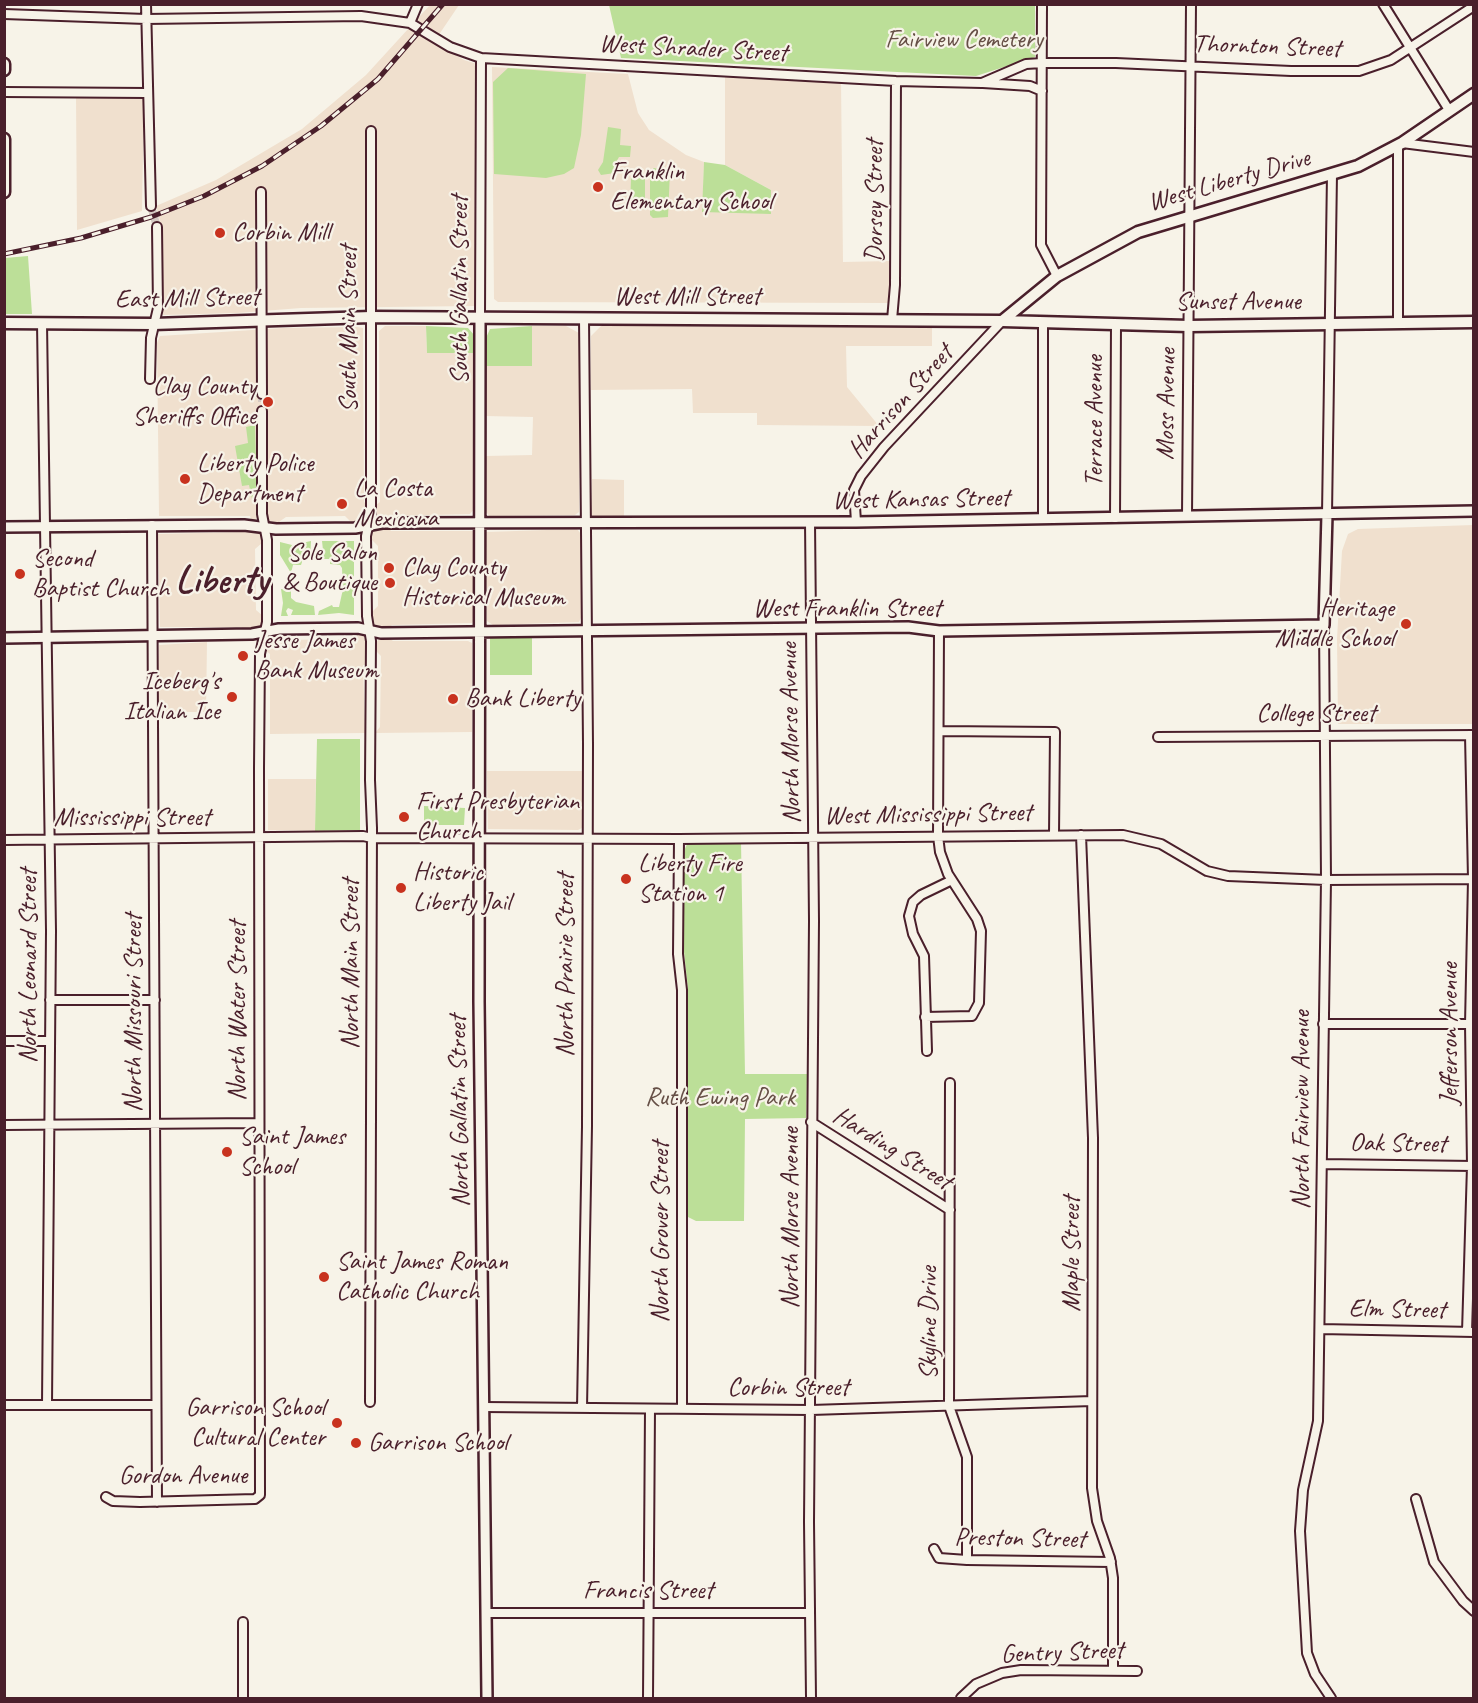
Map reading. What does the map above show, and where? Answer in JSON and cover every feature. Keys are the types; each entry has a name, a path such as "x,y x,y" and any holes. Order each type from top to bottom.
{"main road":[{"path":"4,64 4,70"},
{"name":"West Liberty Drive","path":"1002,321 1058,276 1138,232 1358,166 1400,144 1473,94"},
{"path":"4,139 4,192"},
{"name":"West Mill Street","path":"371,317 1002,321"},
{"name":"East Mill Street","path":"4,323 153,324 371,317"},
{"name":"Sunset Avenue","path":"1002,321 1189,326 1473,322"}],"street":[{"path":"146,4 151,206"},
{"path":"4,14 146,19 361,16 410,23 418,4"},
{"path":"1042,4 1041,244 1058,276"},
{"name":"Moss Avenue","path":"1187,516 1191,4"},
{"path":"1383,4 1449,110"},
{"name":"Thornton Street","path":"1042,63 1346,72 1378,65 1409,48 1473,6"},
{"name":"West Shrader Street","path":"410,23 450,47 481,58 896,81 982,83 1029,86 1042,90"},
{"name":"South Gallatin Street","path":"480,523 481,58"},
{"name":"West Shrader Street","path":"982,83 1026,64 1042,63"},
{"name":"Dorsey Street","path":"892,320 895,285 896,81"},
{"path":"4,92 147,93"},
{"name":"South Main Street","path":"370,526 371,131"},
{"path":"1398,324 1400,144 1473,152"},
{"path":"1327,514 1332,174"},
{"path":"261,192 262,394"},
{"path":"150,379 153,324 158,308 157,227"},
{"name":"North Prairie Street","path":"582,1408 587,1126 588,839 584,318"},
{"name":"Harrison Street","path":"856,522 854,490 861,476 884,447 1002,321"},
{"path":"1042,322 1043,519"},
{"name":"North Leonard Street","path":"42,323 50,840 47,1405"},
{"name":"Terrace Avenue","path":"1115,518 1116,324"},
{"name":"North Water Street","path":"259,1497 260,654 267,622 267,540 263,527 262,411"},
{"name":"West Kansas Street","path":"4,527 856,522 1473,511"},
{"name":"North Fairview Avenue","path":"1327,514 1324,625 1326,880 1320,1329 1317,1429 1303,1490 1300,1531 1307,1653 1315,1674 1331,1698"},
{"name":"North Morse Avenue","path":"810,522 813,837 811,1698"},
{"name":"North Gallatin Street","path":"480,523 480,838 488,1698"},
{"name":"North Missouri Street","path":"152,525 157,1502"},
{"name":"North Main Street","path":"370,526 366,549 367,621 370,632 372,838 370,1402"},
{"name":"West Franklin Street","path":"4,639 358,628 370,632 908,627 939,631 1324,625"},
{"path":"925,1017 972,1016 979,1003 981,931 977,919 952,880 940,852 938,836 939,631"},
{"path":"939,731 1055,732 1054,835"},
{"name":"College Street","path":"1158,737 1472,735"},
{"name":"Jefferson Avenue","path":"1470,1332 1473,1166 1472,735"},
{"name":"Maple Street","path":"1081,835 1093,1138 1093,1496 1097,1521 1111,1562 1113,1671"},
{"name":"West Mississippi Street","path":"372,838 679,839 1123,835 1161,844 1207,871 1228,876 1326,880 1473,879"},
{"name":"Mississippi Street","path":"4,840 363,836 372,838"},
{"name":"North Grover Street","path":"679,839 678,954 682,990 682,1409"},
{"path":"927,1051 924,956 913,934 909,916 913,902 921,895 952,880"},
{"path":"50,1000 155,1000"},
{"path":"1323,1024 1472,1024"},
{"path":"4,1041 50,1041"},
{"name":"Skyline Drive","path":"950,1083 949,1406 967,1456 968,1560"},
{"name":"Harding Street","path":"811,1122 950,1210"},
{"path":"4,1125 259,1123"},
{"name":"Oak Street","path":"1322,1164 1473,1166"},
{"name":"Elm Street","path":"1320,1329 1470,1332"},
{"name":"Corbin Street","path":"484,1407 811,1410 1092,1401"},
{"path":"4,1406 156,1405"},
{"path":"648,1698 650,1408"},
{"name":"Gordon Avenue","path":"106,1497 120,1502 157,1502 259,1497"},
{"path":"1416,1499 1434,1562 1473,1611"},
{"name":"Preston Street","path":"934,1549 939,1558 1111,1562"},
{"name":"Francis Street","path":"487,1613 810,1613"},
{"path":"243,1622 243,1698"},
{"name":"Gentry Street","path":"961,1698 976,1684 1002,1673 1137,1671"}],"shaded area":[{"path":"430,5 459,5 434,42 464,60 477,64 475,306 301,308 163,315 161,225 156,206 216,180 302,129 366,75"},
{"path":"492,67 628,74 638,113 649,130 686,155 704,162 703,212 771,190 725,165 725,76 841,81 843,262 891,261 888,303 498,302 494,299"},
{"path":"76,96 144,98 142,211 77,230"},
{"path":"385,326 426,326 427,353 475,353 475,508 470,514 391,516 388,519 377,515 376,505 380,502 379,331"},
{"path":"532,326 566,326 579,333 579,512 575,515 489,516 485,510 486,456 532,455 533,417 485,416 486,366 532,366"},
{"path":"601,326 932,327 932,346 846,346 847,387 879,426 757,425 757,413 693,413 692,389 591,390 591,336"},
{"path":"283,328 363,328 364,502 367,505 365,521 353,524 345,516 286,517 276,524 267,522 260,514 255,520 251,520 250,516 159,516 157,343 160,336"},
{"path":"592,479 624,480 624,516 603,516 594,519 591,514"},
{"name":"Heritage Middle School","path":"1473,525 1473,724 1338,724 1337,639 1342,551 1348,534 1358,529"},
{"path":"388,527 391,531 473,531 475,618 472,623 392,625 387,629 373,627 372,612 378,606 378,546 371,539 371,535 375,528"},
{"path":"251,529 258,530 262,536 262,543 255,549 256,610 263,616 261,627 245,630 241,627 160,627 158,534 244,532"},
{"path":"577,529 581,534 581,618 579,622 493,625 487,621 486,532"},
{"path":"356,632 363,634 367,645 367,665 363,665 365,733 270,734 270,654 266,651 269,636 282,633 289,640 349,639"},
{"path":"381,637 387,637 393,641 468,641 472,643 472,732 375,733 380,727 381,656 375,650 375,644"},
{"path":"207,642 206,712 157,712 159,645"},
{"path":"487,771 582,771 582,828 578,830 488,829"},
{"path":"268,779 316,779 315,831 268,830"}],"green space":[{"name":"Fairview Cemetery","path":"609,5 1035,5 1035,57 976,76 621,58"},
{"path":"508,68 586,74 581,135 574,168 564,174 546,178 494,174 493,82"},
{"path":"608,127 621,129 620,145 631,146 630,157 619,157 615,164 615,173 601,175 598,170 603,162"},
{"path":"704,162 725,165 771,190 771,214 702,212"},
{"path":"654,168 670,171 668,217 653,218 650,215 650,171"},
{"path":"631,177 645,177 645,209 630,210"},
{"path":"28,256 32,314 5,314 5,258"},
{"path":"426,326 468,328 475,336 475,353 427,353"},
{"path":"532,326 532,366 486,366 486,338 490,329"},
{"path":"255,425 257,498 252,499 249,485 242,486 235,446 248,443 246,427"},
{"path":"311,541 310,559 303,559 301,565 293,565 291,573 280,555 280,542 292,545"},
{"path":"322,541 354,541 354,615 339,613 318,615 319,611 332,605 339,607 343,589 342,568 340,565 330,564 330,559 324,559"},
{"path":"281,589 291,589 291,598 296,602 314,606 315,615 291,615 293,610 288,608 286,611 288,616 281,616 283,603"},
{"path":"532,637 532,675 490,675 490,638"},
{"path":"317,739 360,739 360,830 315,831"},
{"path":"424,806 465,808 464,825 424,825"},
{"name":"Ruth Ewing Park","path":"688,842 741,842 745,1074 807,1074 806,1118 745,1119 744,1221 696,1221 688,1217 688,988 684,952 684,851"}],"tunnel":[{"path":"151,206 157,227"},
{"path":"262,394 262,411"}],"railway":[{"path":"4,254 81,238 151,217 204,196 262,166 321,126 378,79 443,4"}],"place":[{"name":"Franklin Elementary School","path":"598,187"},
{"name":"Corbin Mill","path":"220,233"},
{"name":"Clay County Sheriffs Office","path":"268,402"},
{"name":"Liberty Police Department","path":"185,479"},
{"name":"La Costa Mexicana","path":"342,504"},
{"name":"Sole Salon & Boutique","path":"389,568"},
{"name":"Second Baptist Church","path":"20,574"},
{"name":"Clay County Historical Museum","path":"390,583"},
{"name":"Heritage Middle School","path":"1406,624"},
{"name":"Jesse James Bank Museum","path":"243,656"},
{"name":"Iceberg's Italian Ice","path":"232,697"},
{"name":"Bank Liberty","path":"453,699"},
{"name":"First Presbyterian Church","path":"404,817"},
{"name":"Liberty Fire Station 1","path":"626,879"},
{"name":"Historic Liberty Jail","path":"401,888"},
{"name":"Saint James School","path":"227,1152"},
{"name":"Saint James Roman Catholic Church","path":"324,1277"},
{"name":"Garrison School Cultural Center","path":"337,1423"},
{"name":"Garrison School","path":"356,1443"}],"district":[{"name":"Liberty","path":"222,582"}]}
